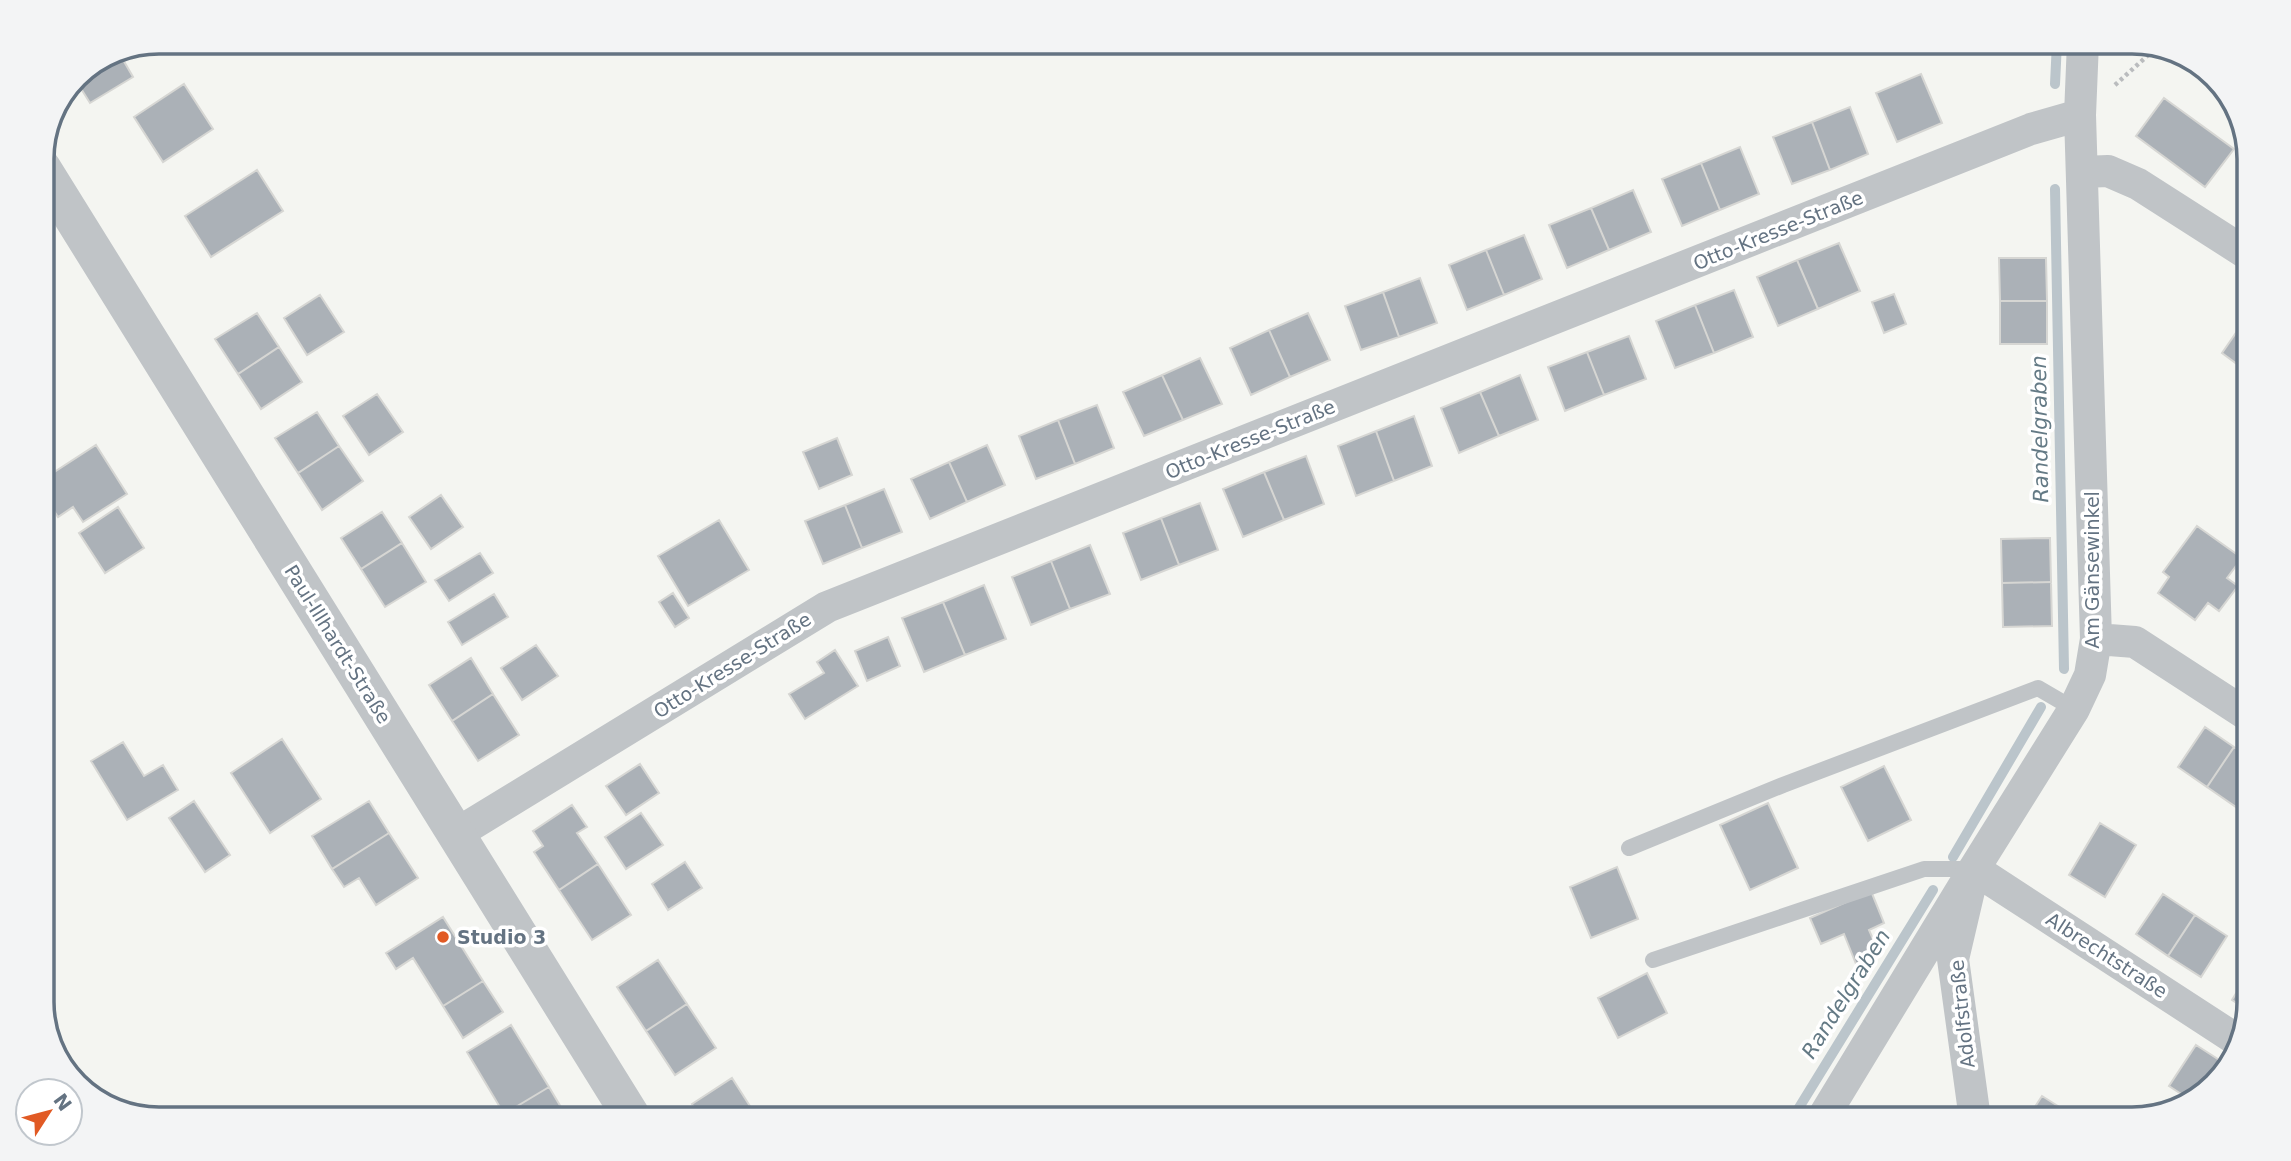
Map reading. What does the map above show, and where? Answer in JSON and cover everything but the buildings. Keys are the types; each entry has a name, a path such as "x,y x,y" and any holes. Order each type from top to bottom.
{"street":[{"name":"Am Gänsewinkel","path":"1829,1107 2074,709 2090,675 2096,639 2080,115 2083,54"},
{"name":"Otto-Kresse-Straße","path":"456,834 827,607 2031,129 2080,115"},
{"path":"2082,172 2108,171 2138,184 2237,247"},
{"name":"Paul-Illhardt-Straße","path":"54,188 626,1107"},
{"path":"2096,639 2135,642 2237,708"},
{"name":"Albrechtstraße","path":"1974,869 2231,1036"},
{"name":"Adolfstraße","path":"1973,1107 1953,959 1974,869"}],"lane":[{"path":"1629,848 1783,785 2038,688 2074,709"},
{"path":"1653,960 1924,869 1974,869"}],"path":[{"path":"2080,115 2147,56"}],"waterway":[{"name":"Randelgraben","path":"2055,84 2056,54"},
{"name":"Randelgraben","path":"2055,189 2064,669"},
{"name":"Randelgraben","path":"1953,857 2041,707"},
{"name":"Randelgraben","path":"1799,1107 1933,890"}],"place":[{"name":"Studio 3","path":"443,937"}]}
